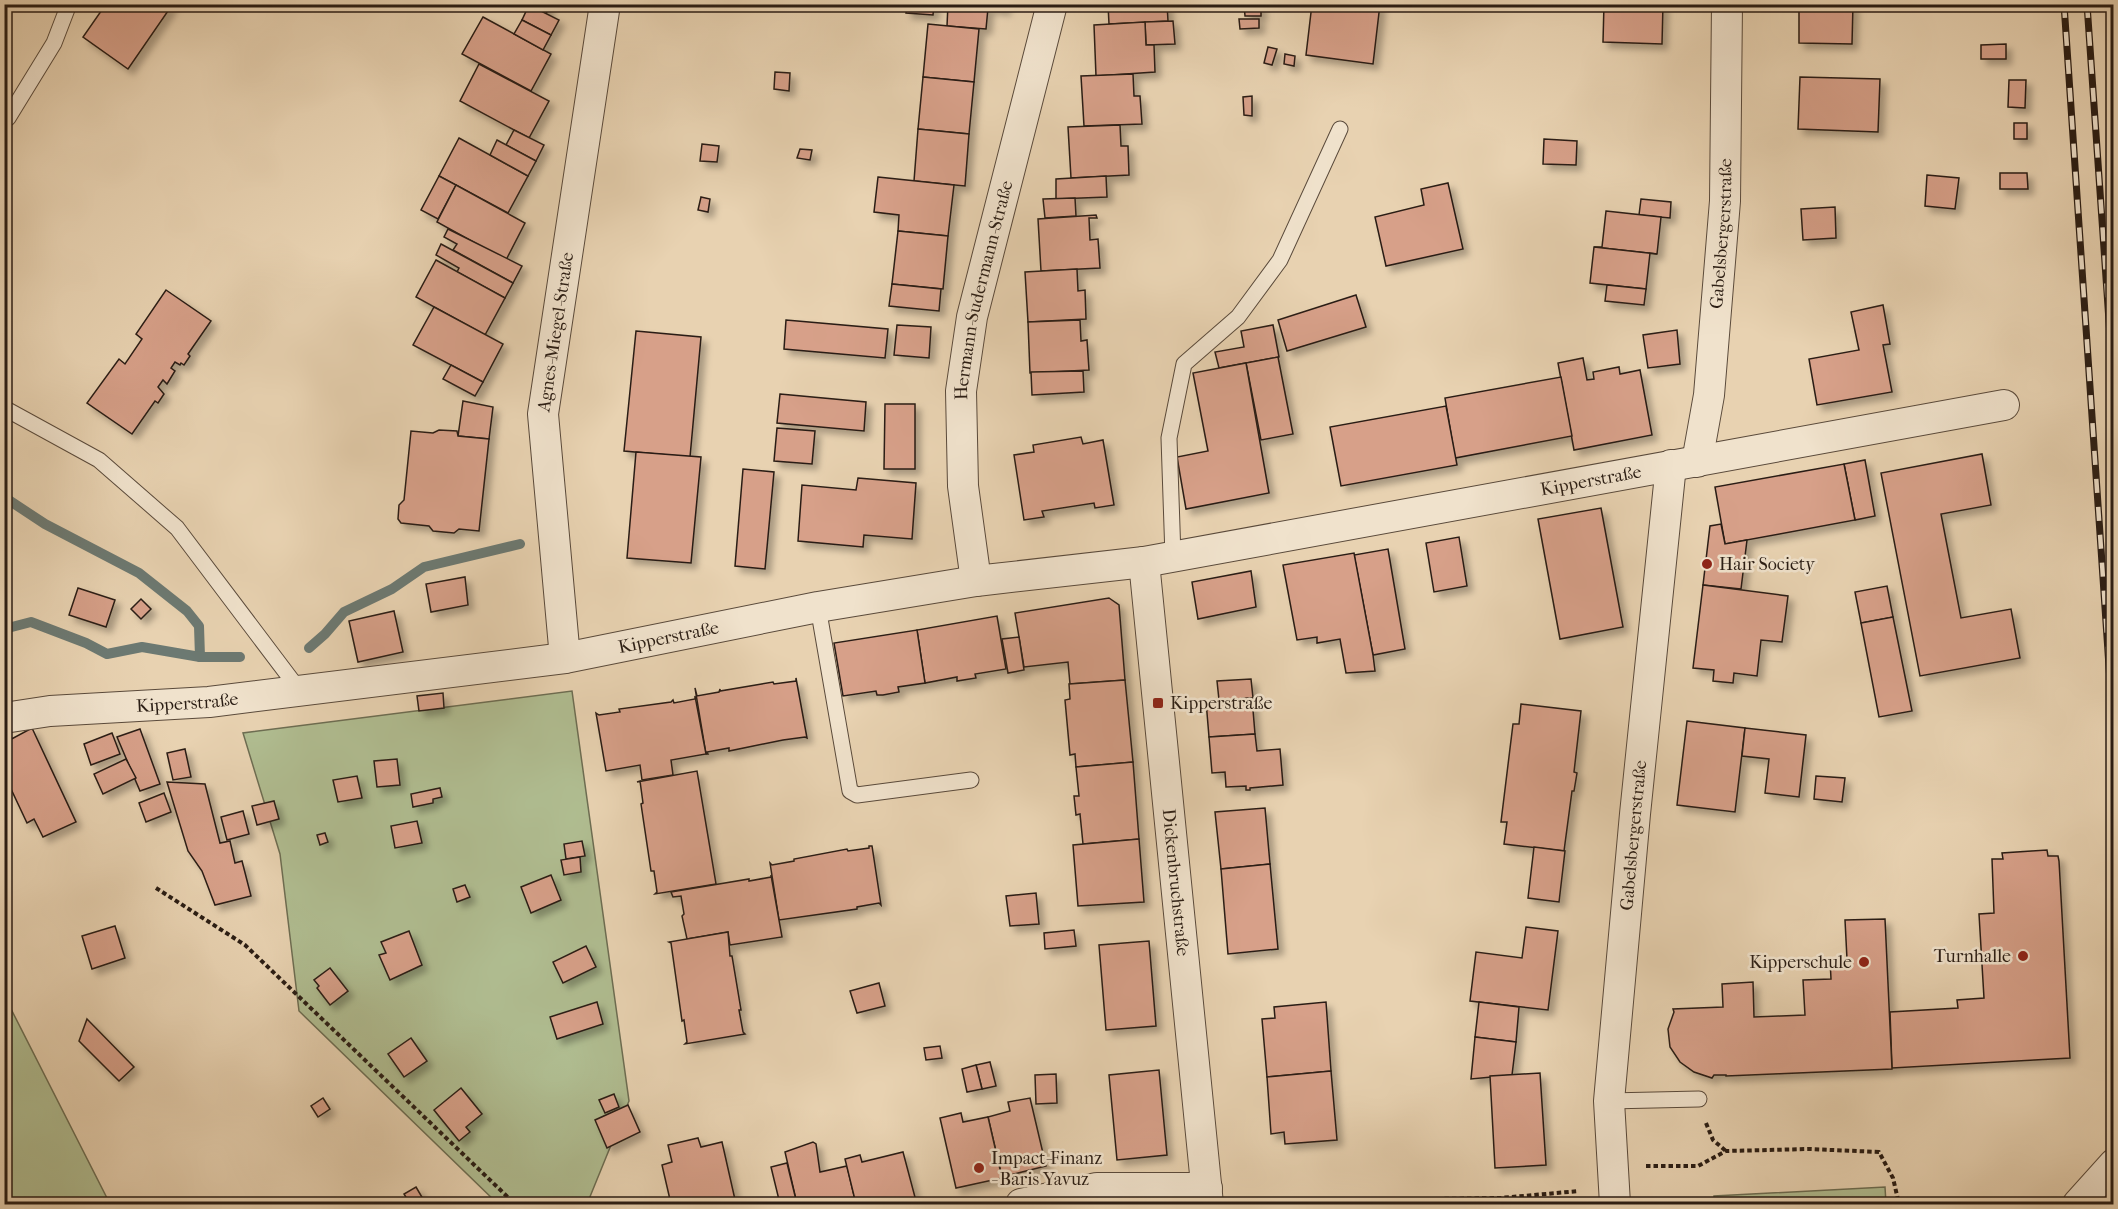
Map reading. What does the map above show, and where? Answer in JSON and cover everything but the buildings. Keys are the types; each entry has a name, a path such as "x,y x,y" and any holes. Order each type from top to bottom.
{"street":[{"name":"Agnes-Miegel-Straße","path":"566,658 543,414 604,4"},
{"name":"Hermann-Sudermann-Straße","path":"976,581 963,486 961,391 972,317 1052,4"},
{"name":"Gabelsbergerstraße","path":"1615,1204 1609,1101 1635,814 1684,463 1709,395 1725,201 1727,4"},
{"name":"Kipperstraße","path":"4,718 50,711 208,702 566,658 818,607 976,581 1144,562 2004,405"},
{"name":"Dickenbruchstraße","path":"1144,562 1208,1196"},
{"path":"2078,1204 2114,1164"},
{"path":"1021,1204 1097,1188 1208,1196"}],"lane":[{"path":"6,120 54,43 69,4"},
{"path":"1173,557 1169,438 1184,364 1238,317 1280,260 1340,129"},
{"path":"4,408 99,460 177,528 300,691"},
{"path":"818,607 850,791 857,795 970,780"},
{"path":"1609,1101 1699,1099"}],"path":[{"path":"156,888 245,945 515,1204"},
{"path":"1613,1165 1698,1166 1726,1151 1809,1149 1879,1152 1893,1178 1899,1204"},
{"path":"1238,1202 1500,1198 1554,1194"}],"green space":[{"path":"572,691 629,1101 587,1204 498,1204 299,1011 280,854 243,733"},
{"path":"4,1002 9,1005 110,1204 5,1204"},
{"path":"1885,1187 1886,1204 1714,1204 1714,1196"}],"waterway":[{"path":"4,497 45,524 139,573 187,611 199,626 200,657"},
{"path":"309,648 344,612 392,589 424,567 520,544"},
{"path":"4,629 31,622 86,643 107,654 142,647 200,657 240,657"}],"railway":[{"path":"2064,4 2114,740"},
{"path":"2087,4 2114,393"}],"place":[{"name":"Hair Society","path":"1707,564"},
{"name":"Kipperstraße","path":"1158,703"},
{"name":"Turnhalle","path":"2023,956"},
{"name":"Kipperschule","path":"1864,962"},
{"name":"Impact-Finanz - Baris Yavuz","path":"979,1168"}]}
